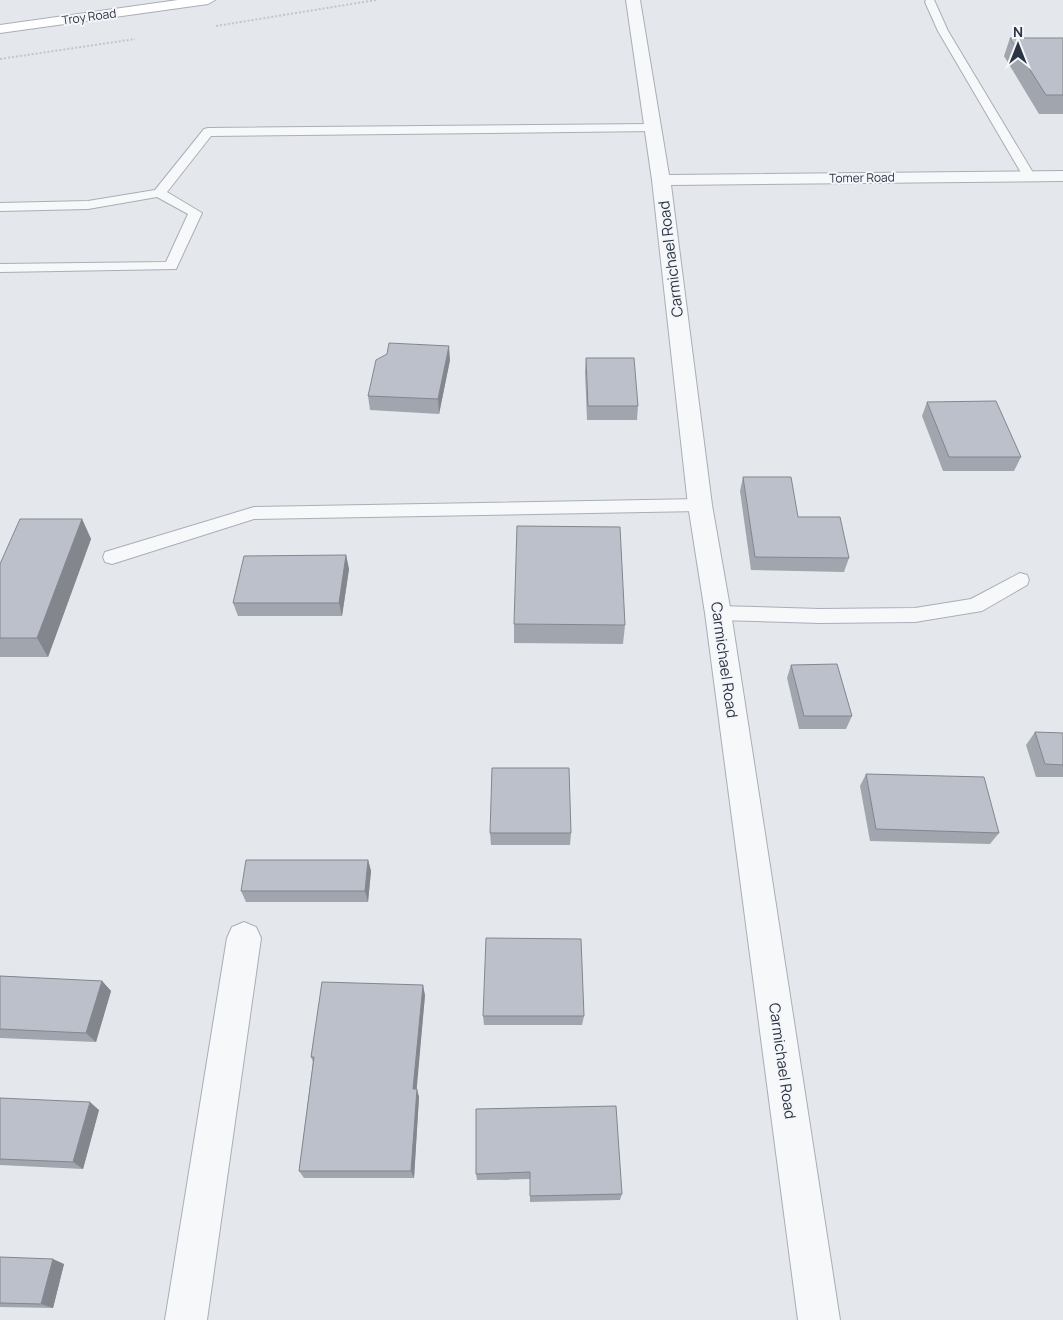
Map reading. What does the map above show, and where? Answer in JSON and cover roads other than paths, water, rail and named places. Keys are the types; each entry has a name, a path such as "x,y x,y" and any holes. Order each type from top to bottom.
{"main road":[{"name":"Troy Road","path":"0,30 208,0"}],"street":[{"name":"Carmichael Road","path":"633,0 661,180 700,505 718,613 819,1320"},
{"name":"Tomer Road","path":"661,180 1063,176"},
{"path":"186,1320 244,938"}],"lane":[{"path":"930,2 943,31 1029,176"},
{"path":"159,193 208,132 652,128"},
{"path":"0,208 88,205 159,193 195,213 172,266 0,268"},
{"path":"112,557 254,513 700,505"},
{"path":"718,613 820,616 915,615 975,606 1020,580"}]}
